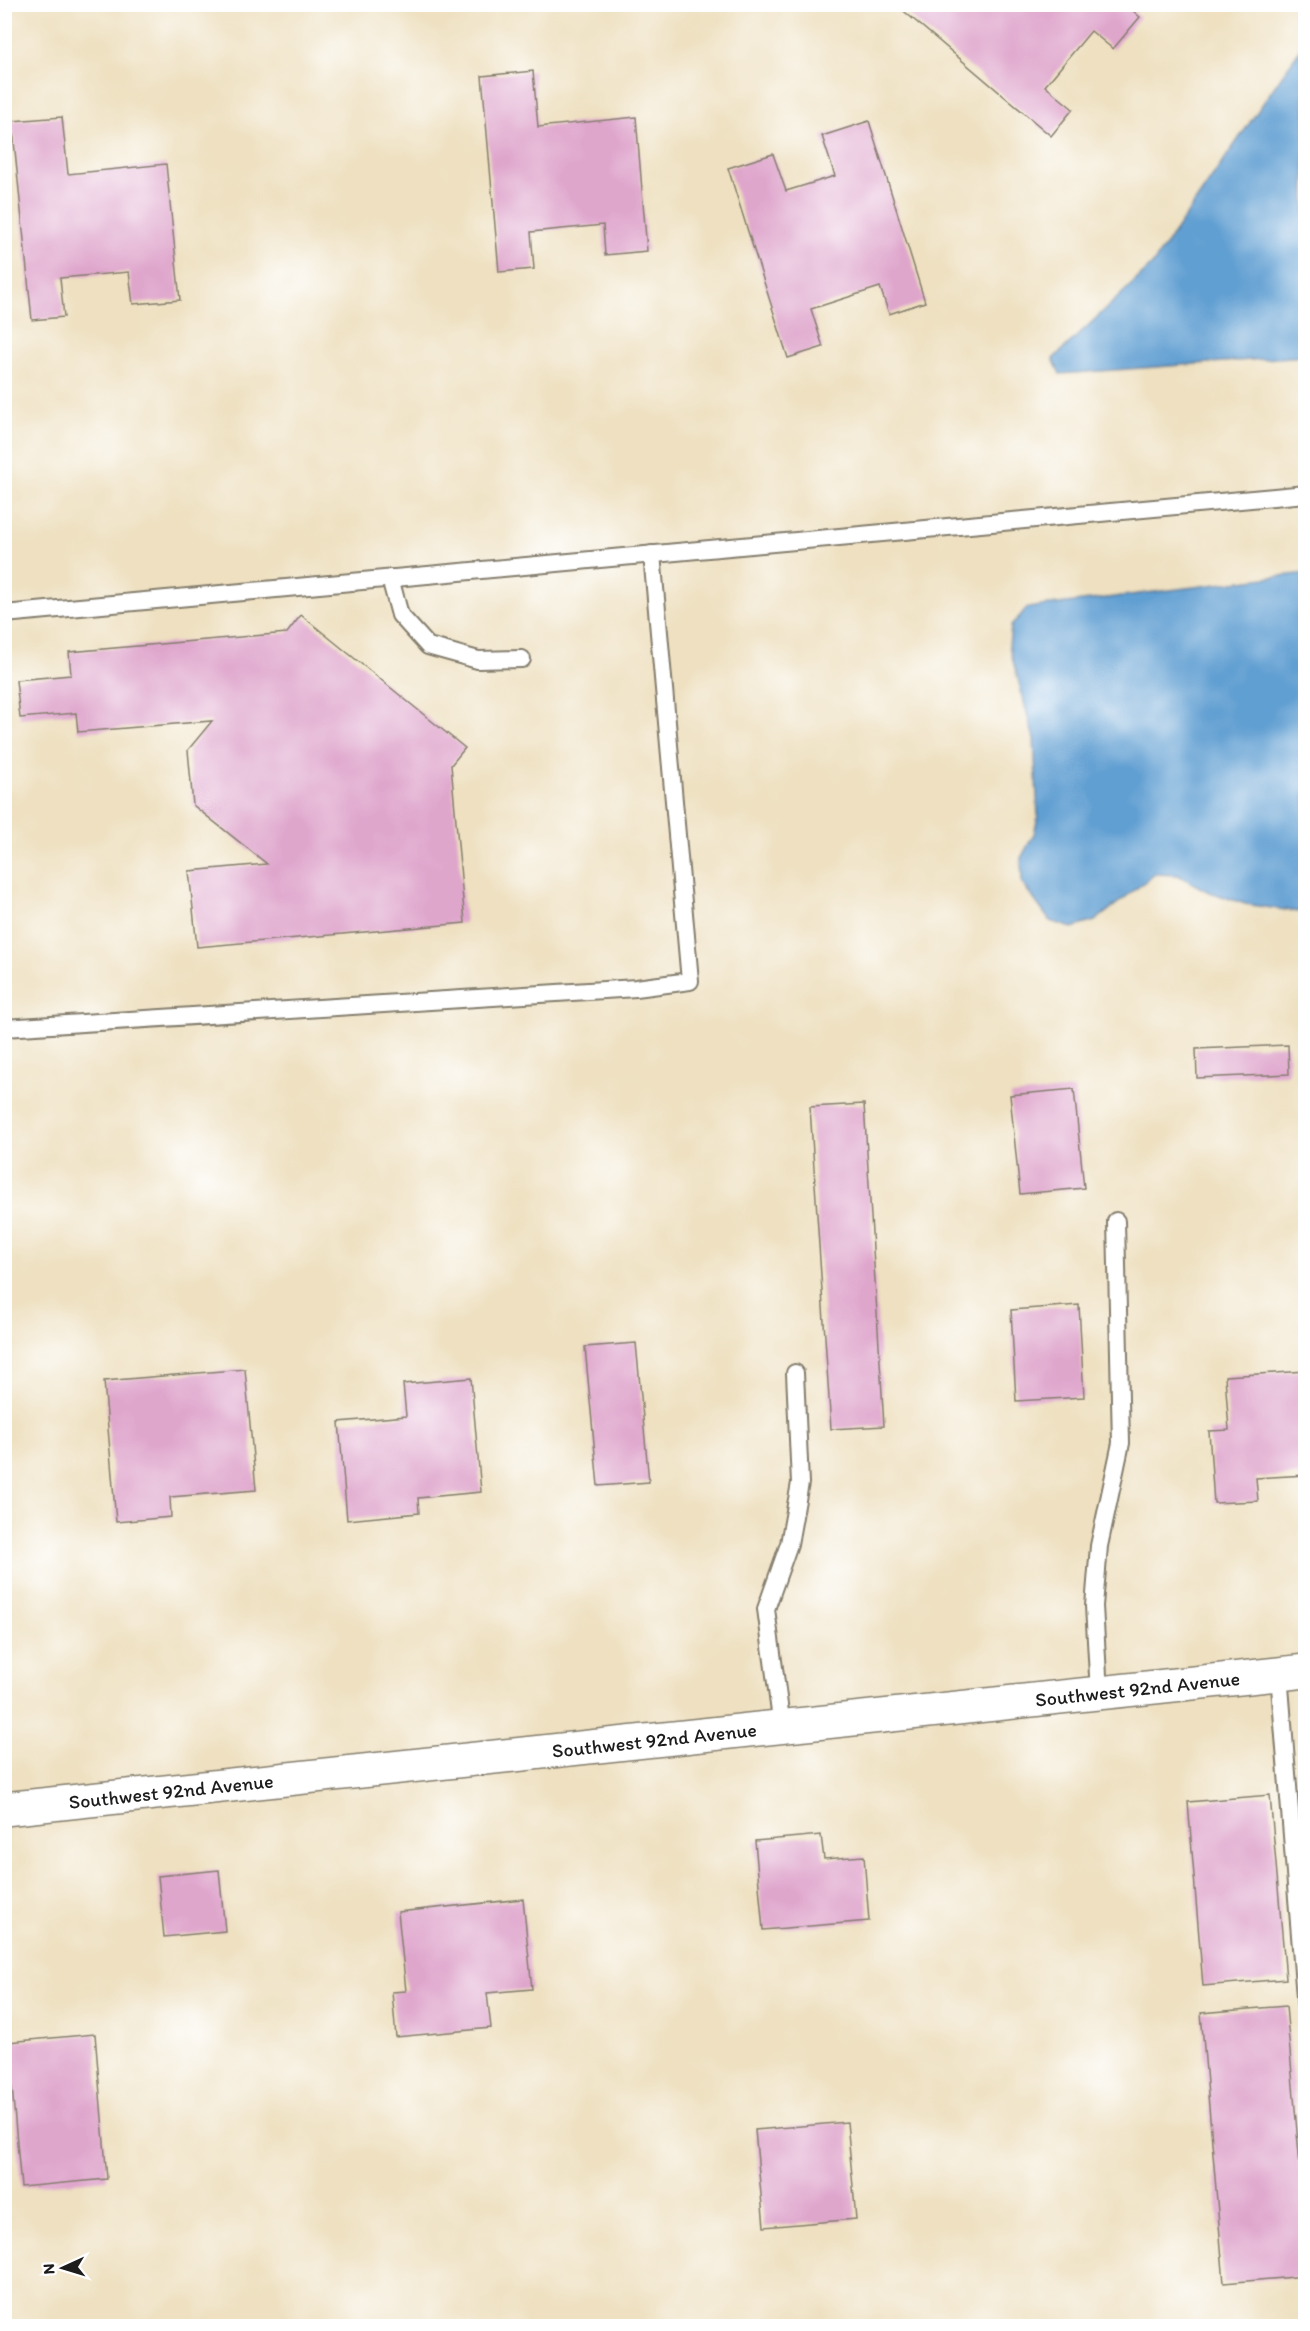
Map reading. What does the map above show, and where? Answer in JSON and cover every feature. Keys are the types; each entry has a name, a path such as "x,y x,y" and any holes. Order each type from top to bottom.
{"street":[{"name":"Southwest 92nd Avenue","path":"4,1809 1292,1672"}],"lane":[{"path":"4,614 1305,494"},
{"path":"4,1028 636,988 690,981 652,554"},
{"path":"390,578 400,615 428,646 478,660 522,659"},
{"path":"1099,1693 1094,1606 1099,1546 1121,1443 1116,1221"},
{"path":"782,1727 766,1609 789,1544 800,1483 795,1373"},
{"path":"1292,1672 1305,2010"}],"water":[{"path":"1305,42 1305,356 1060,374 1053,359 1152,265"},
{"path":"1305,573 1305,913 1245,904 1207,891 1178,875 1155,874 1095,921 1072,928 1050,921 1022,883 1021,858 1034,834 1038,817 1034,739 1009,646 1011,626 1027,608"}],"building":[{"path":"902,4 972,4 976,7 978,4 1125,4 1140,17 1113,49 1091,31 1045,86 1073,109 1051,136 899,7"},
{"path":"533,71 538,127 636,117 647,251 605,255 603,225 531,232 534,269 499,272 482,76"},
{"path":"62,117 68,174 166,164 180,300 133,304 129,272 60,278 64,317 32,320 12,121"},
{"path":"869,121 925,302 889,314 880,287 811,309 823,347 788,358 728,168 773,154 786,191 835,176 822,136"},
{"path":"301,615 465,748 451,765 465,923 197,947 189,871 267,864 193,805 188,750 212,721 78,732 76,713 20,718 16,680 71,675 69,652 287,633"},
{"path":"1288,1045 1289,1074 1197,1078 1196,1049"},
{"path":"1074,1089 1084,1188 1020,1194 1010,1095"},
{"path":"864,1104 884,1426 831,1429 810,1107"},
{"path":"1079,1305 1084,1397 1016,1401 1011,1310"},
{"path":"636,1343 649,1482 598,1486 585,1347"},
{"path":"245,1369 256,1490 170,1497 171,1517 116,1522 104,1381"},
{"path":"1306,1371 1306,1475 1256,1478 1258,1501 1214,1503 1209,1431 1229,1430 1225,1376"},
{"path":"471,1378 481,1492 418,1498 419,1513 347,1520 339,1422 406,1416 403,1384"},
{"path":"1270,1795 1286,1979 1203,1986 1188,1802"},
{"path":"821,1835 824,1859 864,1856 869,1921 763,1930 755,1841"},
{"path":"219,1870 225,1931 164,1937 158,1876"},
{"path":"523,1899 532,1989 487,1993 491,2028 396,2037 392,1992 406,1991 398,1912"},
{"path":"1286,2006 1306,2234 1306,2276 1224,2283 1201,2013"},
{"path":"95,2034 107,2179 21,2187 8,2042"},
{"path":"847,2122 856,2219 764,2227 755,2130"}]}
